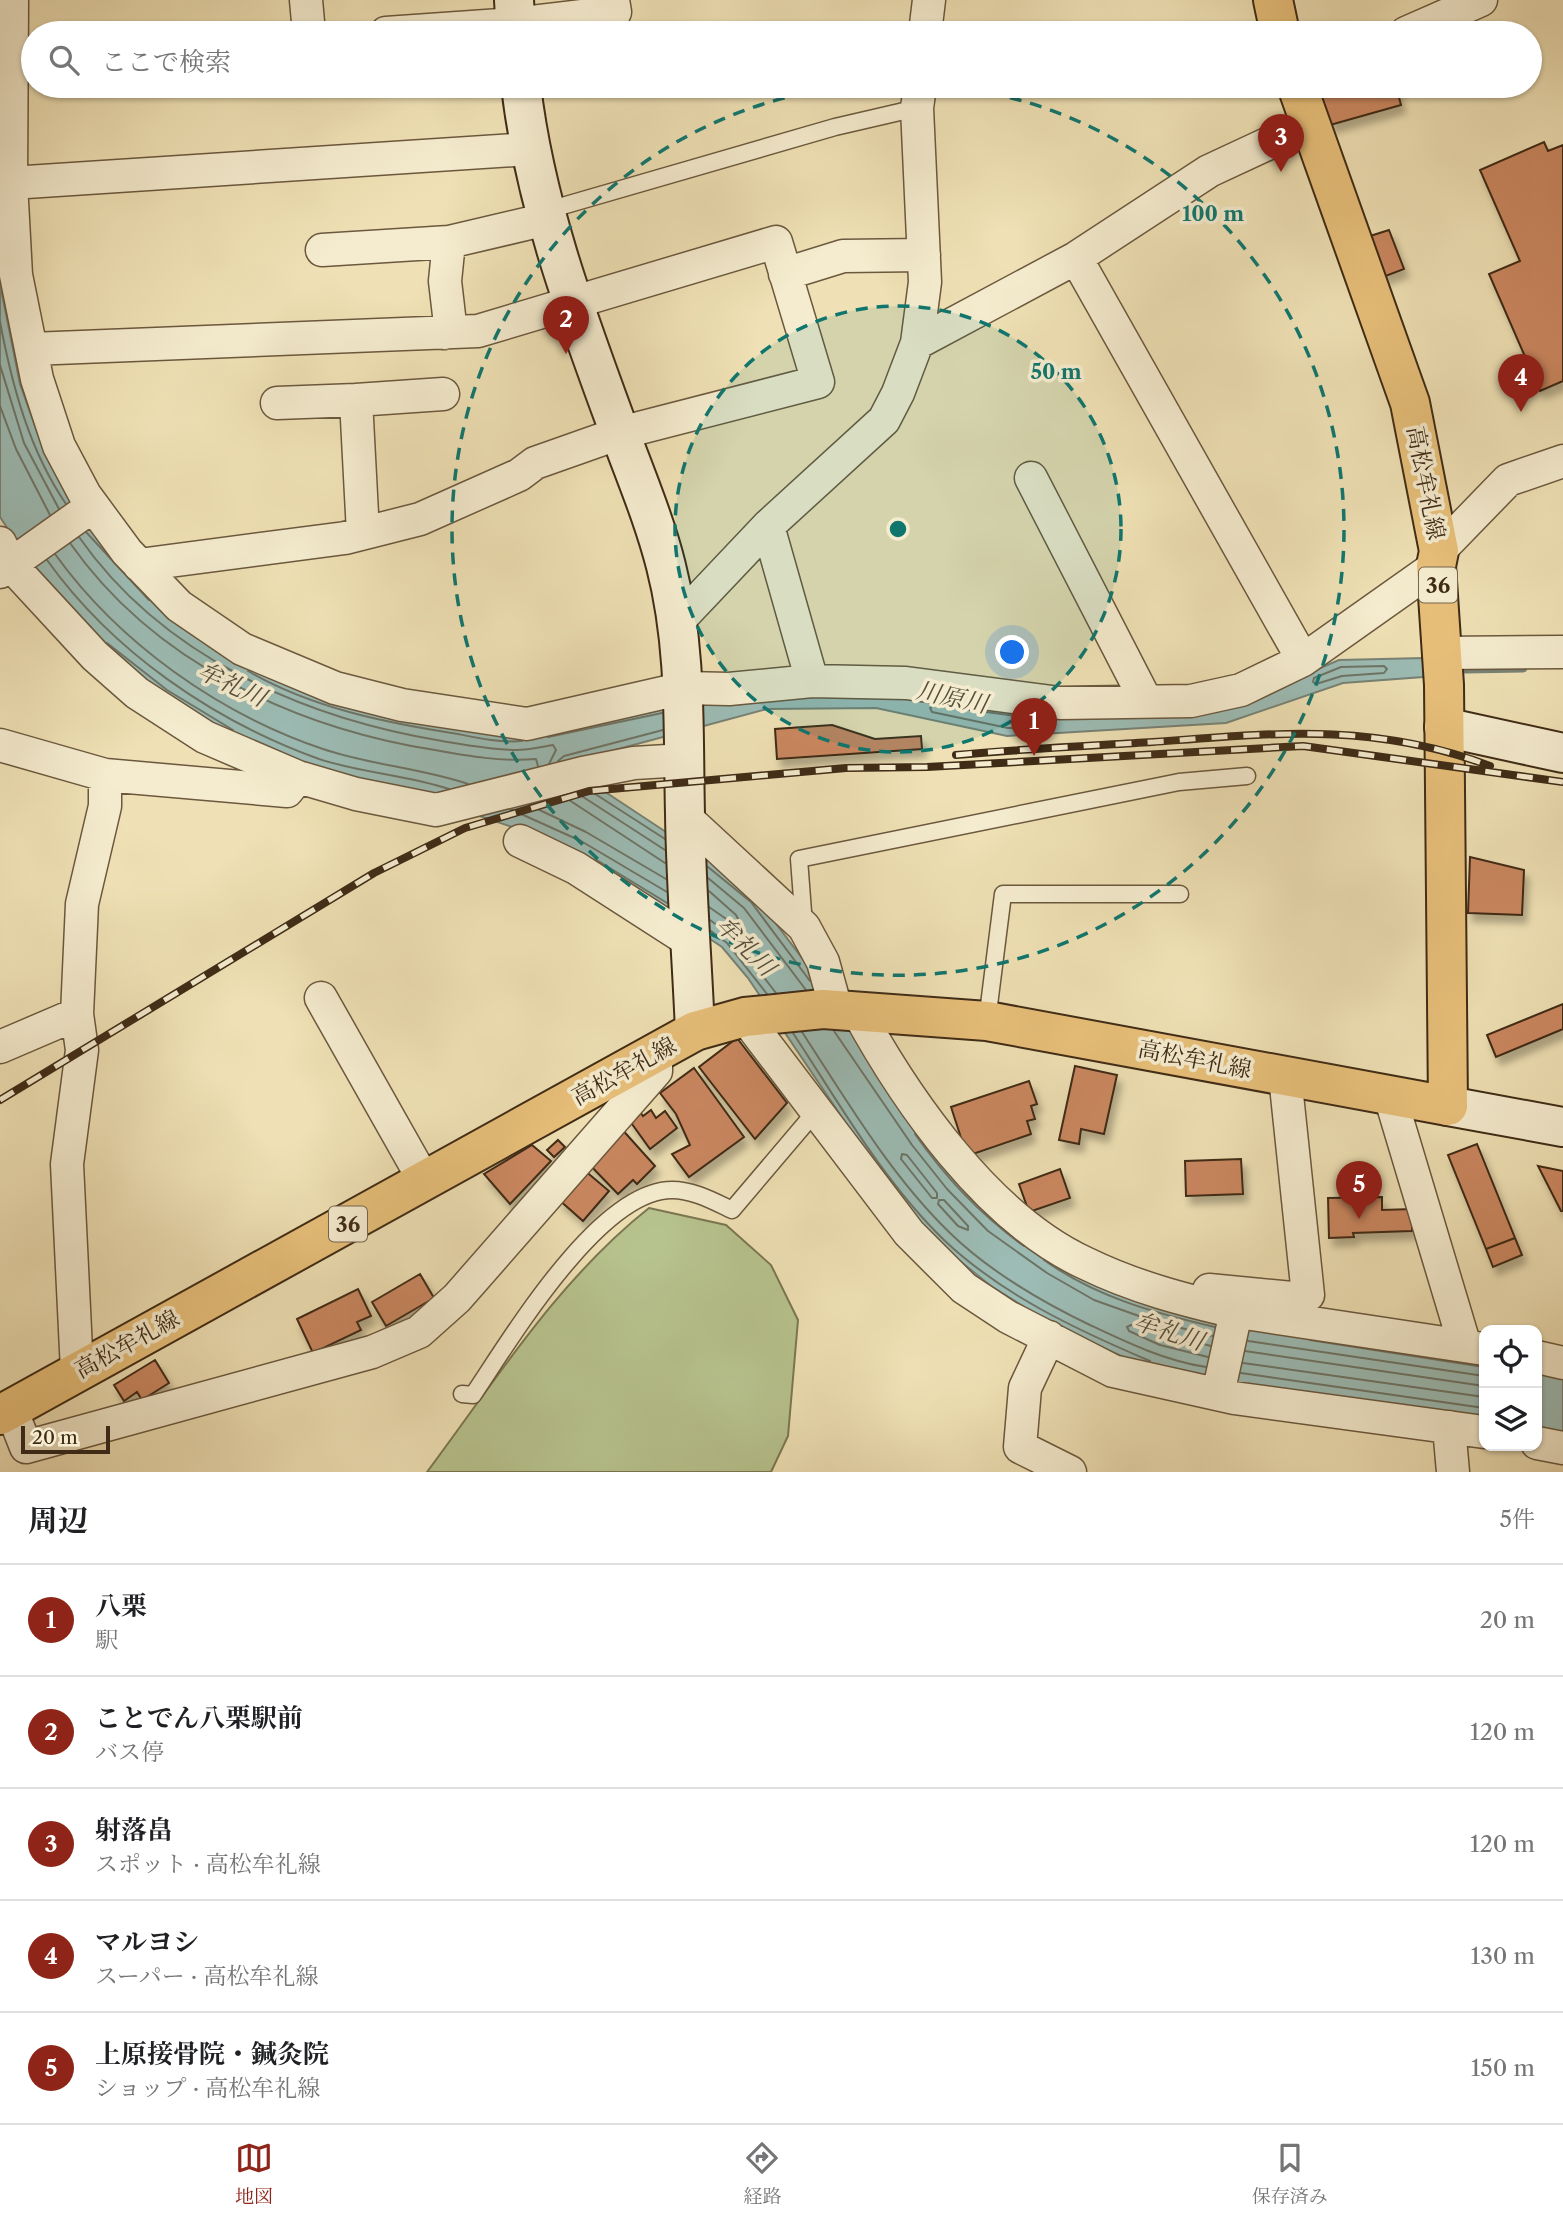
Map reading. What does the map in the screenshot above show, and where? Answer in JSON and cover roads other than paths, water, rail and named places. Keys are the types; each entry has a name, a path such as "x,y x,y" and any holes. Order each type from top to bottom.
{"main road":[{"path":"1273,0 1277,21"},
{"name":"高松牟礼線","path":"5,1412 695,1031 756,1015 839,1009 988,1021 1448,1106 1442,653 1438,558 1424,459 1410,403 1301,98"}],"street":[{"path":"12,0 21,45"},
{"path":"306,0 308,21"},
{"path":"497,21 615,12 613,0"},
{"path":"926,21 929,0"},
{"path":"1433,21 1481,0"},
{"path":"21,76 11,183 16,275 37,379 59,446 93,506 139,565 179,606 242,649 335,688 402,705 527,724 729,689 812,681 906,683 1060,703 1191,701 1241,690 1303,660 1438,558 1508,480 1563,461"},
{"path":"523,98 530,149 546,215 573,303 665,564 678,620 684,696 685,817 695,1031"},
{"path":"678,620 768,526 884,420 917,343 925,282 918,98"},
{"path":"917,343 1076,258 1209,171 1310,124"},
{"path":"11,183 530,149"},
{"path":"322,250 449,242 546,215"},
{"path":"444,333 450,324 445,281 449,242"},
{"path":"31,349 478,331 776,242 818,382 620,433 535,463 519,475 420,519 363,533 139,565"},
{"path":"785,274 844,256 924,255"},
{"path":"1076,258 1303,660"},
{"path":"277,403 443,394"},
{"path":"356,400 363,533"},
{"path":"1031,478 1146,701"},
{"path":"93,506 3,560 95,656 137,692 205,737 298,777 356,794 436,810 583,773 634,763 684,760"},
{"path":"768,526 812,681"},
{"path":"1442,653 1563,652"},
{"path":"1444,727 1563,753"},
{"path":"0,745 105,775 287,791 298,777"},
{"path":"77,1371 67,1164 82,1050 77,1014 82,904 105,806 105,775"},
{"path":"685,817 804,927 823,962 839,1009 881,1054 969,1172 1006,1212 1082,1262 1157,1293 1236,1316 1475,1348 1390,1096"},
{"path":"520,841 576,868 691,942"},
{"path":"321,998 425,1182"},
{"path":"0,1046 77,1014"},
{"path":"756,1015 816,1111 909,1233 964,1287 1008,1317 1113,1371 1479,1431"},
{"path":"5,1412 31,1460 372,1352 419,1332 457,1298 656,1071 656,1053"},
{"path":"1100,1250 1109,1257 1160,1279 1201,1290 1292,1298 1308,1296 1285,1076"},
{"path":"1448,1106 1563,1127"},
{"path":"1219,1388 1236,1316"},
{"path":"1049,1338 1025,1388 1020,1447 1070,1472"},
{"path":"1542,1358 1563,1363"},
{"path":"1449,1427 1453,1472"},
{"path":"1542,1444 1563,1448"}],"lane":[{"path":"546,215 835,127 915,98"},
{"path":"804,927 799,859 1179,782 1247,776"},
{"path":"988,1021 1003,894 1180,894"},
{"path":"461,1394 473,1395 541,1295 581,1246 617,1213 642,1196 671,1190 699,1195 732,1210 816,1111"}],"water":[{"name":"牟礼川","path":"0,284 20,384 39,437 65,490 137,580 364,709 647,707 743,698 1280,685 1339,660 1424,658 1423,677 1343,683 1226,723 1007,736 876,708 767,709 563,764 728,873 756,897 811,970 1055,1259 1479,1360 1479,1423 1152,1370 1053,1325 991,1286 940,1245 893,1193 748,978 722,947 677,917 518,829 432,800 315,774 233,738 163,695 98,645 30,563 0,517"},
{"path":"1542,1370 1563,1374 1563,1440 1542,1436"}],"waterway":[{"name":"川原川","path":"1465,669 1523,668"}],"railway":[{"path":"956,755 1240,736 1323,734 1405,742 1490,766"},
{"path":"0,1100 374,873 465,828 589,791 846,768 927,767 1303,746 1563,782"}],"place":[{"name":"射落畠","path":"1281,172"},
{"name":"ことでん八栗駅前","path":"566,354"},
{"name":"マルヨシ","path":"1521,412"},
{"name":"八栗","path":"1034,756"},
{"name":"上原接骨院・鍼灸院","path":"1359,1219"}]}
